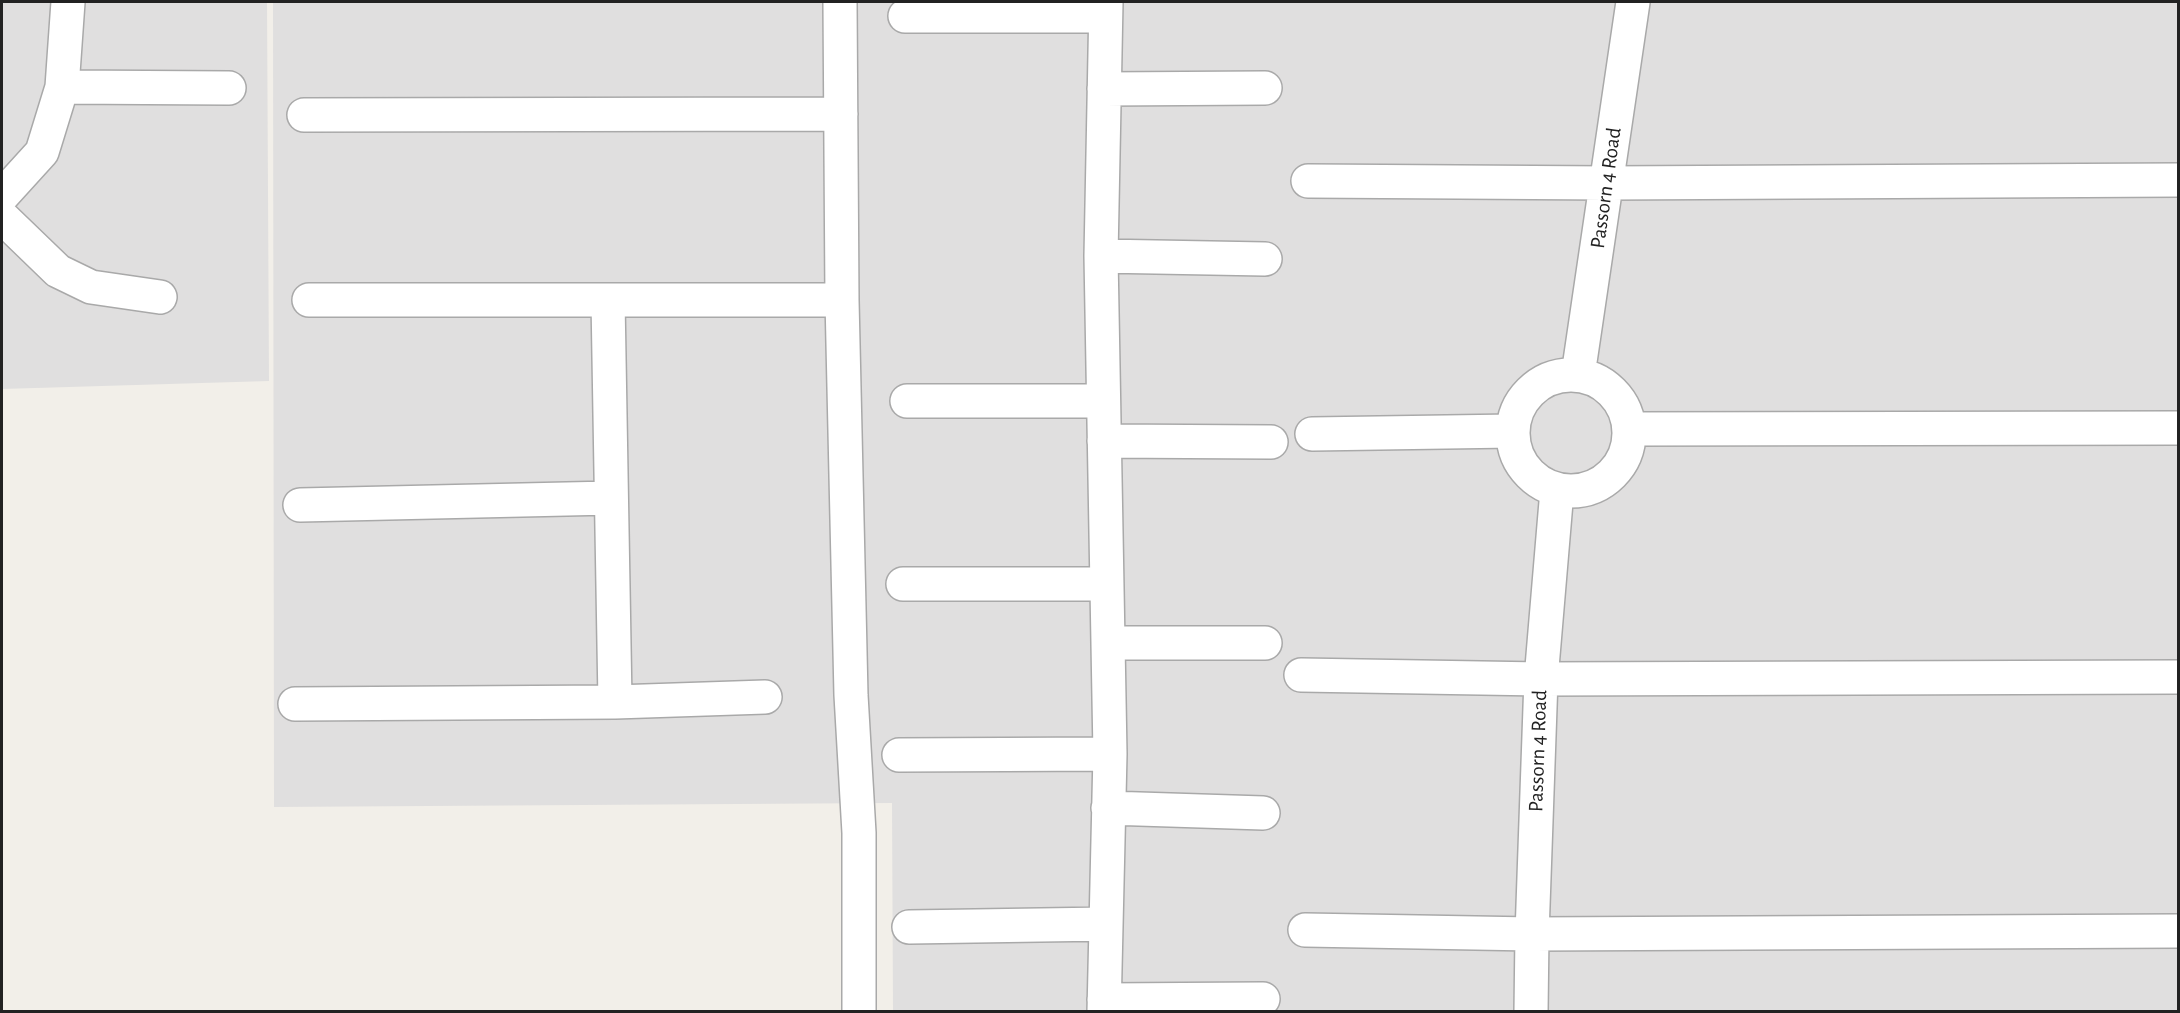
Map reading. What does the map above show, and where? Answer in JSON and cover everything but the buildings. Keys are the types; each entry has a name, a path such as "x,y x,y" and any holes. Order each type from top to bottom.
{"street":[{"path":"2,196 42,152 62,87 68,2"},
{"path":"840,2 842,300 851,695 859,833 859,1011"},
{"name":"Passorn 4 Road","path":"1578,375 1633,2"},
{"path":"905,16 1106,9 1101,256 1110,754 1104,1005 1263,999"},
{"path":"62,87 229,88"},
{"path":"1104,90 1265,88"},
{"path":"304,116 841,114"},
{"path":"1308,181 1608,183 2178,180"},
{"path":"2,217 58,271 91,287 160,297"},
{"path":"1101,256 1265,259"},
{"path":"309,300 842,300"},
{"path":"608,300 615,702"},
{"path":"1578,375 1598,381 1614,393 1625,410 1630,429 1627,451 1617,470 1600,484 1579,491 1557,490 1538,482 1524,468 1515,450 1512,431 1516,412 1527,395 1541,383 1559,376 1578,375"},
{"path":"907,402 1103,402"},
{"path":"1630,429 2178,428"},
{"path":"1312,434 1512,431"},
{"path":"1104,441 1272,442"},
{"name":"Passorn 4 Road","path":"1531,1011 1541,679 1557,490"},
{"path":"300,505 611,498"},
{"path":"903,584 1107,584"},
{"path":"1108,643 1265,643"},
{"path":"1301,675 1541,679 2178,677"},
{"path":"295,704 615,702 765,697"},
{"path":"899,755 1110,754"},
{"path":"1108,808 1263,813"},
{"path":"909,927 1107,924"},
{"path":"1305,930 1532,934 2178,931"}],"shaded area":[{"path":"2,2 267,2 269,381 2,389"},
{"path":"273,2 2178,2 2178,1011 893,1011 892,803 274,807"}]}
